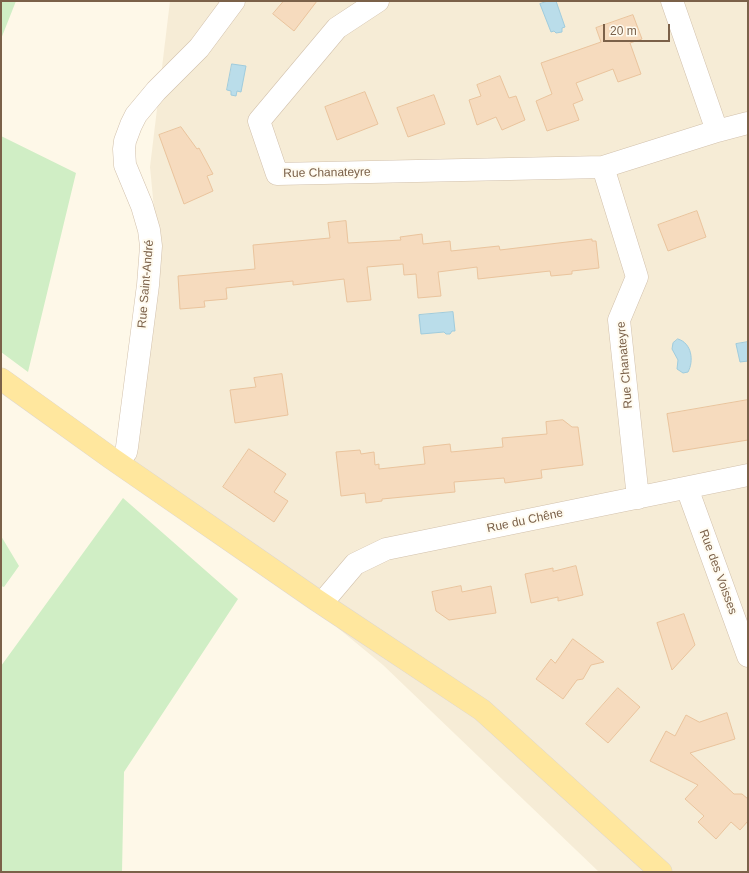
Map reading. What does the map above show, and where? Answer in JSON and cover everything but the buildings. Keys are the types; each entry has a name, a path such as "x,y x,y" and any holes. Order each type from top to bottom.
{"main road":[{"path":"1,379 322,603 482,710 661,872"}],"street":[{"name":"Rue Saint-André","path":"118,462 126,452 127,447 148,285 151,246 149,230 144,212 125,165 125,141 136,115 156,91 199,48 234,1"},
{"name":"Rue Chanateyre","path":"378,1 337,28 259,121 277,174 603,167 717,131 748,123"},
{"path":"672,1 717,131"},
{"name":"Rue Chanateyre","path":"603,167 637,277 620,320 638,498"},
{"name":"Rue du Chêne","path":"322,603 355,564 386,549 748,475"},
{"name":"Rue des Voisses","path":"688,488 748,656"}],"shaded area":[{"path":"170,1 748,1 748,872 599,872 383,665 133,460 158,250 150,167"}],"green space":[{"path":"1,1 16,1 1,39"},
{"path":"1,136 76,173 28,372 1,352"},
{"path":"123,498 238,599 124,772 122,872 1,872 1,666"},
{"path":"1,536 19,566 4,587 1,586"}],"water":[{"path":"548,1 556,1 565,27 562,28 562,32 551,32 540,4"},
{"path":"232,64 246,66 241,92 237,91 236,96 231,95 231,91 227,90"},
{"path":"453,312 455,331 452,331 450,334 446,334 444,332 421,334 419,315"},
{"path":"678,339 683,341 689,348 691,363 688,372 683,373 677,369 678,360 672,349 673,343"},
{"path":"748,342 748,361 740,362 736,344"}]}
